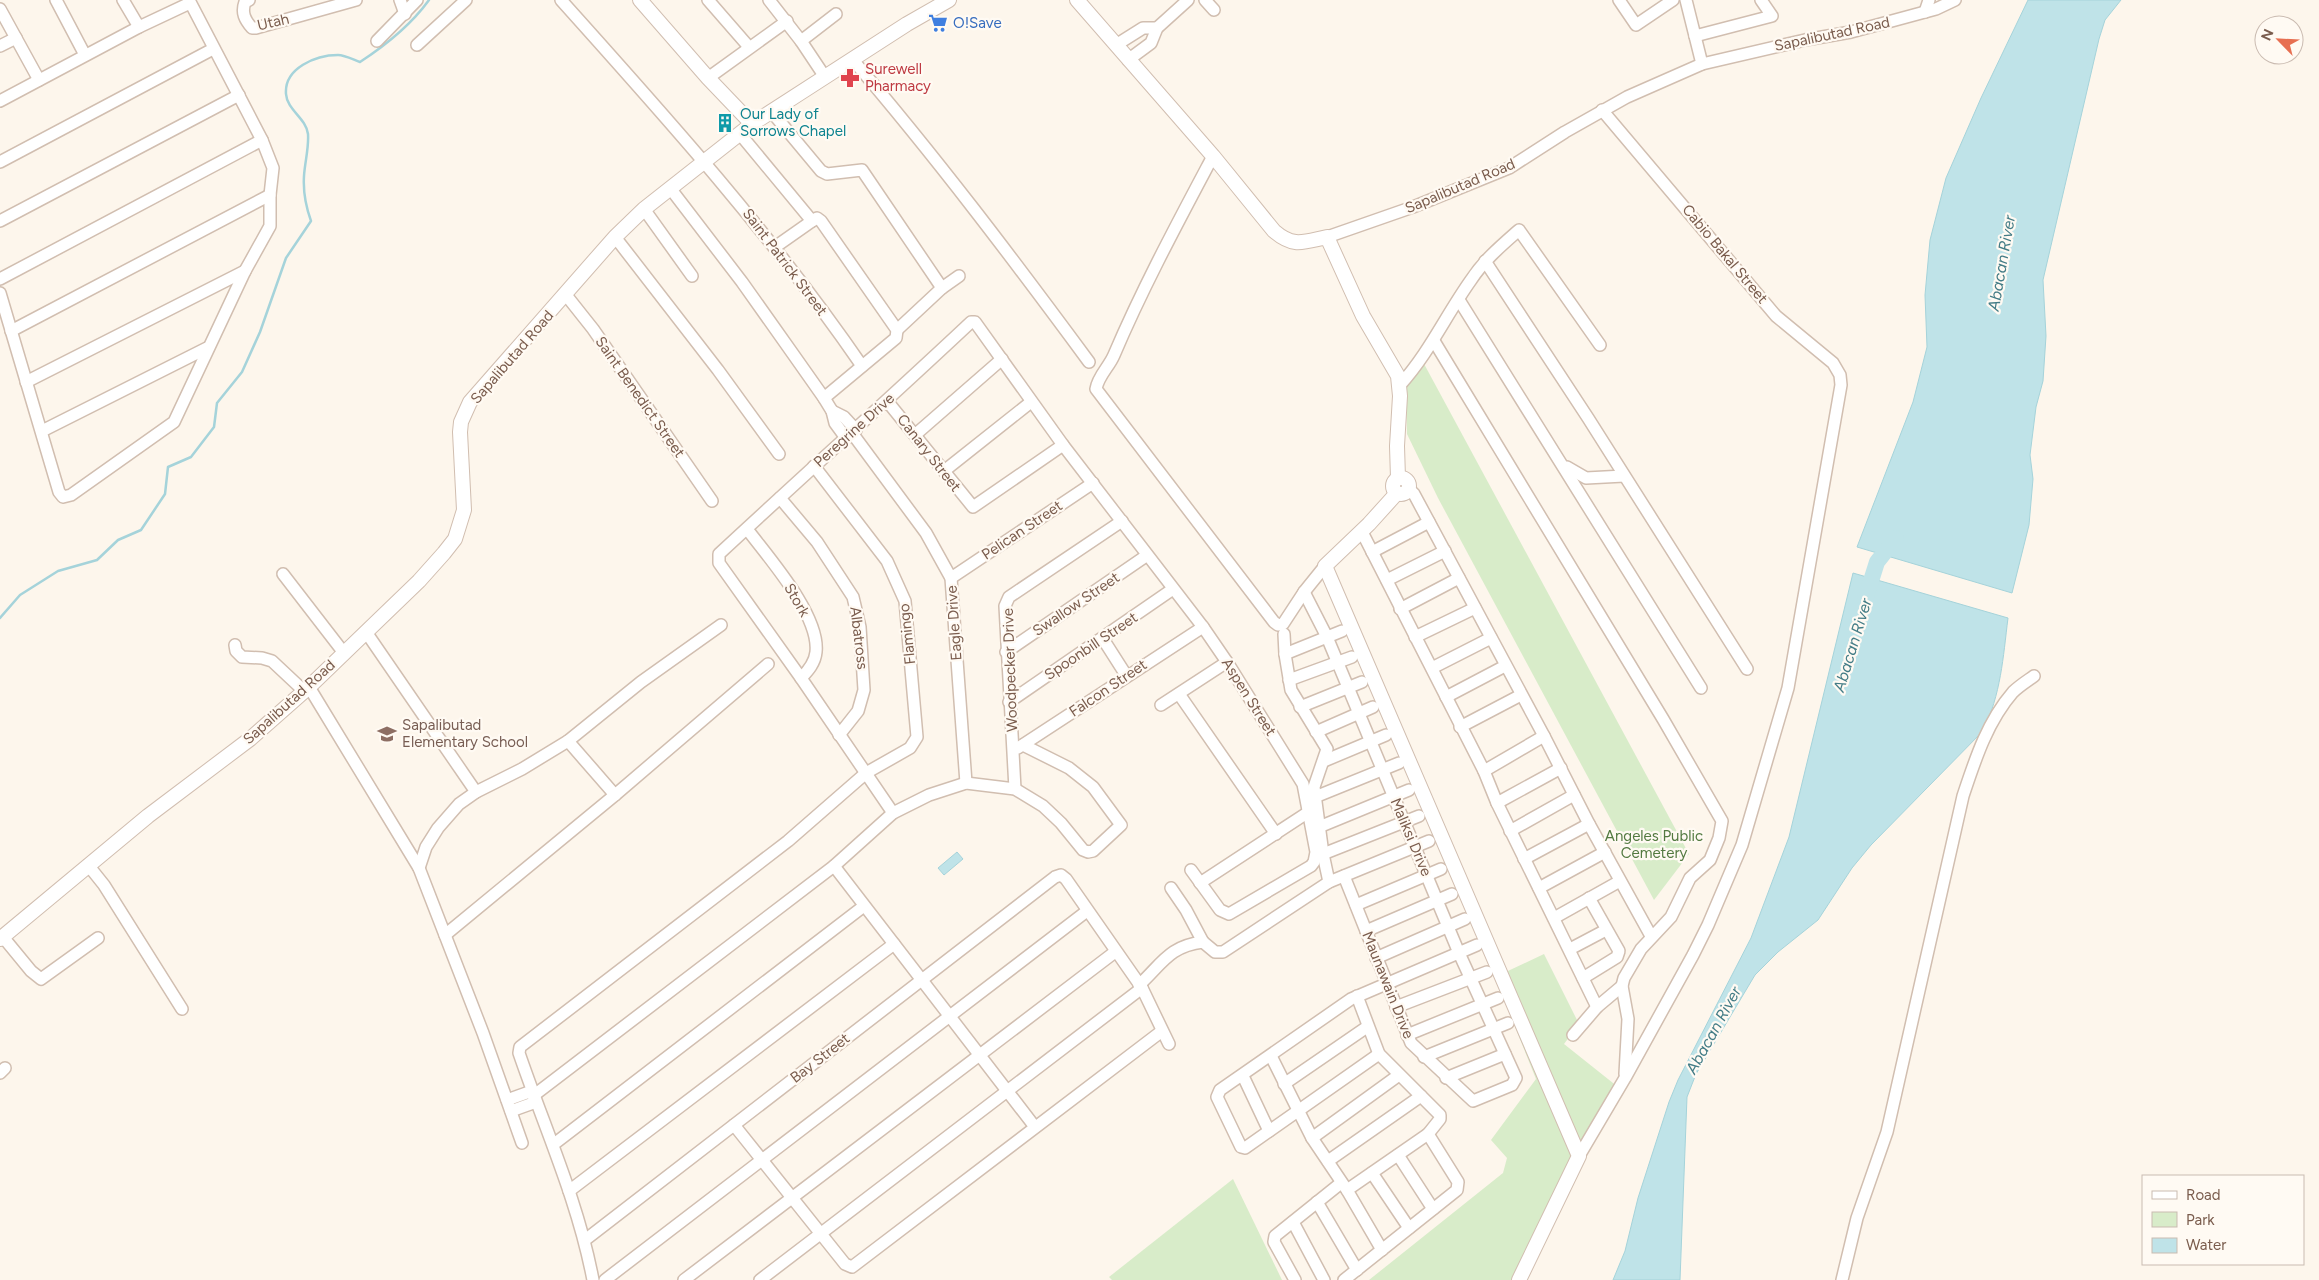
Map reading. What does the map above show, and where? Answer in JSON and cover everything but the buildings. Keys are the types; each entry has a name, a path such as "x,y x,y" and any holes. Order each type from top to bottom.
{"street":[{"path":"56,0 85,56"},
{"path":"123,0 139,27"},
{"name":"Utah","path":"249,0 245,2 243,12 246,21 252,28 256,28 356,0"},
{"path":"400,0 405,14"},
{"path":"377,41 417,0"},
{"path":"417,46 466,0"},
{"name":"Saint Patrick Street","path":"562,0 704,160 775,247 862,366"},
{"path":"640,0 708,78 752,124"},
{"path":"708,0 749,47"},
{"path":"769,0 787,21 825,77"},
{"name":"Sapalibutad Road","path":"1,938 148,816 250,739 306,689 419,581 455,539 464,510 460,432 465,412 477,393 644,209 752,124 852,59 949,0"},
{"name":"Sapalibutad Road","path":"1077,0 1213,156 1257,213 1286,241 1301,243 1327,237 1413,206 1509,168 1602,110 1702,64 1805,40 1851,32 1925,12 1955,0"},
{"path":"1128,60 1151,43 1157,28 1188,0"},
{"path":"1205,0 1214,10"},
{"path":"1619,0 1636,25 1673,0"},
{"path":"1686,0 1702,64"},
{"path":"1695,36 1772,16 1761,0"},
{"path":"1925,12 1929,0"},
{"path":"0,101 189,2 239,94 262,140 273,168 270,194 270,226 245,271 207,348 174,422 71,495 63,497 59,492 0,293"},
{"path":"0,8 39,80"},
{"path":"801,41 836,14"},
{"path":"708,78 787,21"},
{"path":"1116,45 1144,28 1157,28"},
{"path":"0,46 16,38"},
{"path":"0,162 213,49"},
{"path":"852,59 922,141 1000,241 1089,362"},
{"path":"0,221 239,94"},
{"name":"Cabio Bakal Street","path":"1579,1156 1625,1078 1708,925 1742,845 1788,688 1841,396 1840,375 1833,364 1776,316 1602,110"},
{"path":"771,111 822,171 827,174 862,170 942,288"},
{"path":"740,134 812,221"},
{"path":"0,279 262,140"},
{"path":"1213,156 1156,265 1110,363 1097,382 1096,389 1278,625 1283,624 1304,592 1325,566 1403,491 1408,480 1398,478 1400,385 1394,367 1367,324 1327,237"},
{"path":"670,188 742,282 824,398 896,338 897,330 942,288 959,276"},
{"path":"11,331 270,194"},
{"path":"644,209 692,276"},
{"path":"775,247 817,218 821,220 897,330"},
{"path":"1400,385 1418,366 1485,261 1519,230 1600,345"},
{"path":"616,238 723,376 779,454"},
{"path":"1485,261 1746,668"},
{"path":"26,382 245,271"},
{"name":"Saint Benedict Street","path":"566,295 593,329 712,502"},
{"path":"1459,300 1701,688"},
{"name":"Peregrine Drive","path":"892,813 801,678 719,563 718,558 747,528 814,466 852,434 972,322 978,325 1031,402 1122,521 1146,556 1173,589"},
{"path":"1434,341 1659,712 1722,820 1720,833 1710,860 1690,878 1671,918 1651,936 1631,964 1622,986 1597,1007 1573,1035"},
{"path":"42,431 207,348"},
{"path":"916,434 1002,359"},
{"name":"Eagle Drive","path":"824,398 832,411 844,417 852,434 926,533 950,578 966,783"},
{"name":"Canary Street","path":"888,401 916,434 970,505 977,506 1063,445"},
{"path":"944,471 1031,402"},
{"path":"1562,464 1576,474 1586,478 1624,476"},
{"name":"Flamingo","path":"593,1280 585,1240 554,1144 519,1053 525,1043 788,841 866,773 910,748 917,737 905,601 887,561 814,466"},
{"name":"Pelican Street","path":"950,578 1093,483"},
{"path":"1403,491 1412,491 1544,736 1589,824 1651,936"},
{"name":"Albatross","path":"780,498 817,542 853,597 860,628 864,690 858,711 840,735"},
{"name":"Woodpecker Drive","path":"1015,789 1018,747 1009,702 1005,606 1009,598 1122,521"},
{"path":"1372,552 1429,522"},
{"name":"Stork","path":"747,528 800,599 813,630 816,652 811,668 801,678"},
{"path":"1362,532 1484,771 1497,804 1597,1007"},
{"path":"1387,580 1445,551"},
{"name":"Swallow Street","path":"1006,652 1146,556"},
{"path":"1325,566 1579,1156 1519,1280"},
{"path":"283,574 344,653"},
{"path":"1400,609 1459,578"},
{"name":"Aspen Street","path":"1173,589 1203,627 1227,662 1303,784 1307,814 1316,852 1311,866 1229,914 1220,910 1200,883"},
{"name":"Spoonbill Street","path":"1009,702 1173,589"},
{"name":"Maliksi Drive","path":"1304,592 1327,637 1459,953 1516,1078 1512,1085 1473,1101"},
{"path":"1415,637 1475,608"},
{"path":"419,868 426,847 438,828 459,804 476,792 522,769 568,741 641,682 722,625"},
{"name":"Falcon Street","path":"1018,747 1126,675 1203,627"},
{"path":"1284,654 1342,631"},
{"path":"366,632 476,792"},
{"path":"1284,634 1284,654 1291,690 1327,749 1314,783 1323,854 1329,882"},
{"path":"1432,668 1491,638"},
{"path":"1103,639 1126,675"},
{"path":"235,645 236,651 242,656 272,661 306,689 419,868 522,1143"},
{"path":"1289,680 1352,657"},
{"path":"1161,705 1227,662"},
{"path":"445,935 615,795 768,664"},
{"path":"1446,697 1505,666"},
{"path":"1842,1280 1856,1218 1886,1132 1963,796 1976,754 1996,716 2014,691 2034,676"},
{"path":"1300,707 1362,682"},
{"path":"1179,694 1276,834"},
{"path":"1460,727 1521,695"},
{"path":"1316,732 1373,707"},
{"path":"1324,761 1386,735"},
{"path":"1484,771 1544,736"},
{"path":"568,741 615,795"},
{"path":"511,1112 834,866 892,813 929,795 966,783 1015,789 1043,806 1061,823 1083,850 1088,852 1093,851 1121,825 1093,788 1069,768 1018,747"},
{"path":"1315,797 1399,763"},
{"path":"1497,804 1561,768"},
{"path":"1319,827 1409,790"},
{"path":"1510,831 1574,795"},
{"path":"1191,870 1200,883 1307,814"},
{"path":"1323,854 1419,816"},
{"path":"1524,859 1589,824"},
{"path":"1170,888 1186,910 1203,942 1214,952 1222,952 1329,882 1428,841"},
{"path":"1539,888 1605,852"},
{"path":"88,865 104,885 182,1009"},
{"path":"834,866 1035,1127"},
{"path":"1356,905 1441,869"},
{"name":"Bay Street","path":"585,1240 1055,876 1061,874 1066,878 1087,911"},
{"name":"Maunawain Drive","path":"1344,876 1411,1043 1446,1078 1473,1101"},
{"path":"1554,918 1620,881"},
{"path":"1366,931 1452,894"},
{"path":"1583,978 1617,957 1618,951 1589,898"},
{"path":"554,1144 864,906"},
{"path":"606,1280 1087,911 1140,987 1169,1044"},
{"path":"1376,958 1465,919"},
{"path":"1570,949 1606,930"},
{"path":"1,938 32,972 41,979 98,938"},
{"path":"760,1280 1008,1092 1140,987 1175,950 1186,944 1203,942"},
{"path":"569,1191 894,944"},
{"path":"1379,1054 1245,1148 1240,1147 1217,1097 1220,1090 1357,996 1478,945"},
{"path":"684,1280 1115,952"},
{"path":"1396,1007 1487,972"},
{"path":"1622,986 1628,1019 1625,1078"},
{"path":"1295,1280 1274,1239 1317,1202 1344,1186 1372,1173 1428,1134 1439,1123 1440,1116 1379,1054 1367,1027 1357,996"},
{"path":"1407,1035 1498,998"},
{"path":"1424,1056 1508,1023"},
{"path":"1284,1084 1367,1027"},
{"path":"734,1125 845,1264 852,1266 1162,1031"},
{"path":"1446,1078 1505,1054"},
{"path":"1271,1056 1312,1138 1344,1186 1382,1250"},
{"path":"1312,1138 1399,1075"},
{"path":"1242,1076 1269,1131"},
{"path":"506,1100 534,1096"},
{"path":"1328,1161 1420,1096"},
{"path":"1344,1280 1457,1190 1459,1186 1428,1134"},
{"path":"1398,1155 1433,1209"},
{"path":"1372,1173 1409,1228"},
{"path":"1317,1202 1357,1270"},
{"path":"1293,1222 1324,1280"}],"green space":[{"name":"Angeles Public Cemetery","path":"1423,362 1689,854 1654,900 1438,498 1407,434 1406,386"},
{"path":"1544,954 1579,1024 1564,1044 1618,1087 1514,1280 1369,1280 1503,1173 1507,1158 1491,1140 1536,1079 1495,977"},
{"path":"1233,1179 1282,1280 1112,1280 1109,1277"}],"water":[{"path":"2028,0 2121,0 2105,20 2099,39 2043,280 2046,336 2043,381 2036,407 2030,455 2033,479 2029,525 2012,593 1857,547 1913,402 1927,347 1925,295 1930,240 1946,178 1981,98"},
{"path":"1853,573 2008,618 2003,662 1994,703 1983,731 1871,845 1852,868 1818,920 1778,952 1755,975 1696,1074 1687,1097 1680,1280 1613,1280 1625,1251 1638,1198 1669,1102 1678,1080 1751,938 1789,837"},
{"path":"957,852 963,859 944,875 938,868"}],"waterway":[{"path":"0,618 20,595 58,571 97,560 118,540 141,530 165,494 168,467 191,457 214,427 217,403 242,372 260,332 286,258 311,221 306,205 304,187 308,134 304,123 287,100 287,85 290,77 303,65 320,57 341,55 360,62 398,34 429,0"},
{"name":"Abacan River","path":"1865,600 1877,562 1896,538"}],"place":[{"name":"O!Save","path":"938,23"},
{"name":"Surewell Pharmacy","path":"850,78"},
{"name":"Our Lady of Sorrows Chapel","path":"725,123"},
{"name":"Sapalibutad Elementary School","path":"387,734"}]}
